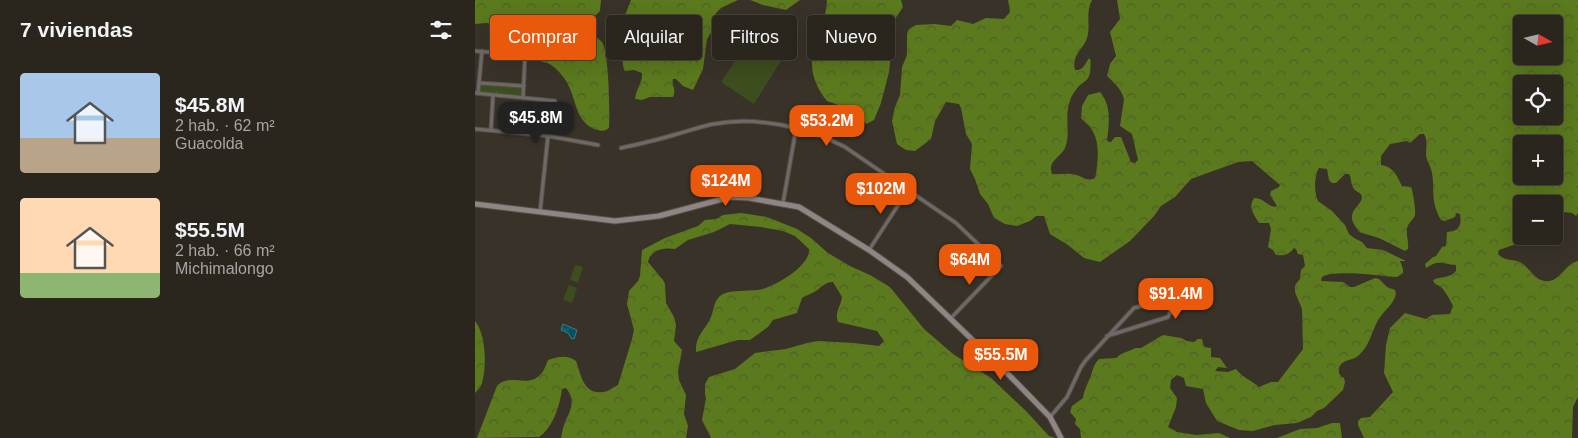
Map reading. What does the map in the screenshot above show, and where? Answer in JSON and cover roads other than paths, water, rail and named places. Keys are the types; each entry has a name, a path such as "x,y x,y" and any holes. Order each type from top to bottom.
{"main road":[{"path":"475,204 598,220 624,221 659,216 730,197 783,203 804,209 869,250 907,277 1050,417 1061,438"}],"street":[{"path":"475,50 523,54 525,56 523,98"},
{"path":"482,51 477,93 555,101"},
{"path":"479,83 524,86"},
{"path":"491,130 493,95"},
{"path":"621,148 712,124 729,122 751,122 797,129 832,139 956,223 1001,266 951,318"},
{"path":"475,129 548,136 598,145"},
{"path":"783,203 797,129"},
{"path":"540,212 548,136"},
{"path":"869,250 909,190"},
{"path":"1050,417 1067,397 1081,366 1107,336 1134,308 1160,301 1169,304 1171,312 1168,317 1107,336"}],"water":[{"path":"563,324 577,330 574,339 568,333 561,330"}]}
